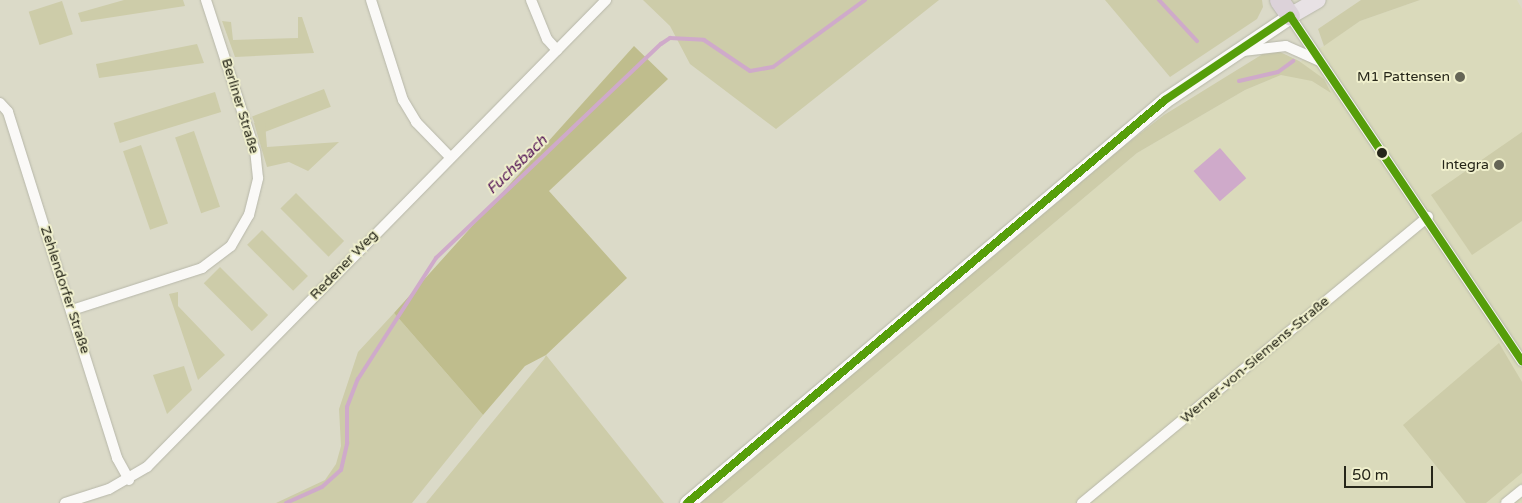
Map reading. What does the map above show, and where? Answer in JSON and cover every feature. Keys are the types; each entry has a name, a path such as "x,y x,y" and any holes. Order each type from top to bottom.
{"highway":[{"path":"1279,0 1290,16"}],"main road":[{"path":"1290,16 1318,0"}],"street":[{"name":"Berliner Straße","path":"72,310 202,268 231,246 249,215 258,178 255,151 206,0"},
{"path":"371,0 407,108 450,158"},
{"path":"531,0 546,38 557,50"},
{"name":"Redener Weg","path":"65,503 128,480 152,461 606,0"},
{"path":"687,503 1120,138 1231,54 1290,16 1428,217 1522,361"},
{"path":"1231,54 1286,46 1320,62"},
{"name":"Zehlendorfer Straße","path":"0,102 8,112 72,310 117,458 128,480"},
{"name":"Werner-von-Siemens-Straße","path":"1082,503 1428,217"},
{"path":"1506,503 1522,490"}],"shaded area":[{"path":"124,0 183,0 185,6 81,22 78,13"},
{"path":"643,0 939,0 776,129 690,64 670,26"},
{"path":"1105,0 1262,0 1263,7 1257,19 1170,77"},
{"path":"1361,0 1420,0 1360,21 1324,46 1318,29"},
{"path":"1420,0 1517,0 1522,9 1522,503 722,503 1137,153 1245,90 1281,75 1360,21"},
{"path":"62,1 73,34 40,45 29,12"},
{"path":"298,17 302,17 314,53 235,57 222,21 231,22 233,40 298,38"},
{"path":"197,44 204,63 99,78 96,64"},
{"path":"634,46 668,79 549,191 627,278 546,355 525,366 483,415 394,313"},
{"path":"1266,52 1280,52 1299,61 1324,79 1331,93 1312,81 1281,75 1245,90 1137,153 722,503 700,503 1124,146 1164,115"},
{"path":"324,89 331,107 259,134 252,117"},
{"path":"215,92 221,112 120,143 114,123"},
{"path":"254,123 265,123 267,147 339,142 308,171 289,162 267,167"},
{"path":"194,131 220,207 201,213 175,138"},
{"name":"Integra","path":"1522,132 1522,221 1472,255 1431,195"},
{"path":"141,145 168,223 150,230 123,151"},
{"path":"1220,148 1246,178 1220,201 1194,171"},
{"path":"296,193 344,241 329,257 280,209"},
{"path":"262,230 308,276 293,291 247,245"},
{"path":"220,267 268,315 252,331 204,283"},
{"path":"178,292 178,306 225,355 198,380 169,294"},
{"path":"394,313 483,415 412,503 276,503 325,480 336,464 341,446 339,409 358,352"},
{"path":"1499,343 1522,382 1522,473 1486,503 1466,503 1403,425"},
{"path":"546,355 664,503 426,503 544,359"},
{"path":"184,366 192,390 167,414 153,375"}],"waterway":[{"name":"Fuchsbach","path":"286,503 322,487 341,470 347,443 347,407 358,379 436,258 661,44 670,38 704,40 750,71 773,67 865,0"},
{"path":"1159,0 1197,41"},
{"path":"1239,81 1278,72 1293,61"}],"transit line":[{"path":"687,503 1165,100 1290,16 1522,361"}],"place":[{"name":"M1 Pattensen","path":"1460,77"},
{"name":"Integra","path":"1499,165"}]}
